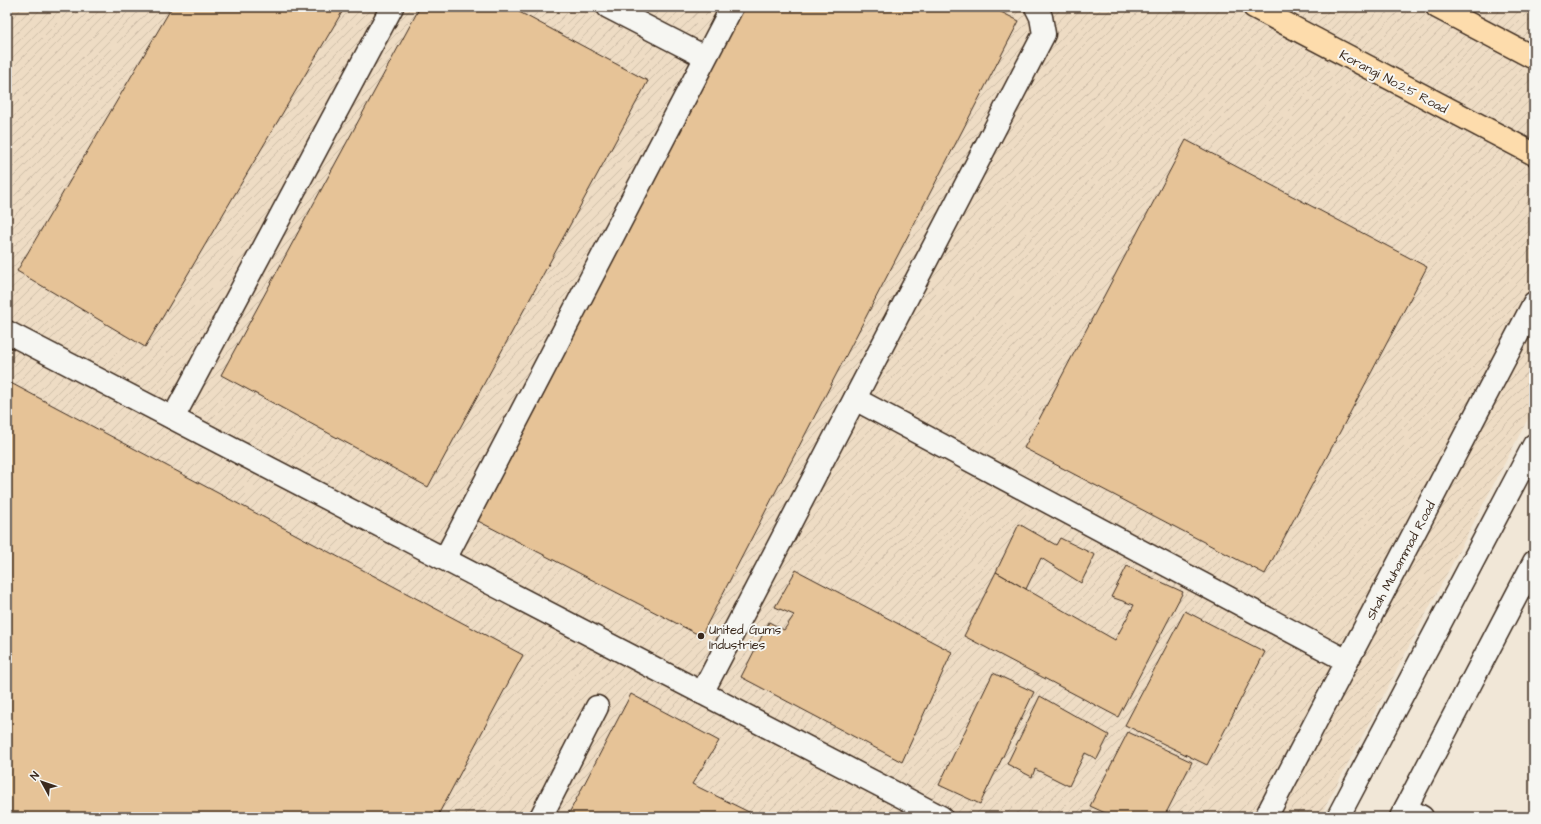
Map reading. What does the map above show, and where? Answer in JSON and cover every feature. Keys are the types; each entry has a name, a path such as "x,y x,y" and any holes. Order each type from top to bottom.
{"main road":[{"name":"Korangi No.2.5 Road","path":"1254,7 1534,154"},
{"path":"1437,7 1534,58"}],"street":[{"path":"173,418 392,7"},
{"path":"608,7 705,57"},
{"path":"445,559 732,7"},
{"path":"702,693 1044,34 1042,17 1036,7"},
{"name":"Shah Muhammad Road","path":"1266,817 1534,303"},
{"path":"7,332 941,817"},
{"path":"854,399 1347,661"},
{"path":"1338,817 1534,445"},
{"path":"1410,814 1534,562"},
{"path":"541,817 597,706"}],"shaded area":[{"path":"7,7 1534,7 1534,407 1320,817 7,817"}],"building":[{"path":"172,7 345,7 145,347 17,271"},
{"path":"420,7 510,7 648,81 428,487 221,375"},
{"path":"744,7 991,7 1019,21 701,636 478,521"},
{"path":"1186,140 1427,267 1265,574 1024,448"},
{"path":"7,381 523,655 437,817 7,817"},
{"path":"1019,524 1056,545 1060,538 1095,555 1081,583 1041,558 1026,589 996,572"},
{"path":"1127,566 1183,592 1118,717 964,636 996,572 1115,640 1134,605 1111,597"},
{"path":"796,570 952,652 902,762 741,677 769,622 784,630 794,615 775,607"},
{"path":"1185,611 1265,652 1207,765 1125,725"},
{"path":"993,673 1034,692 980,804 939,785"},
{"path":"631,694 719,741 692,784 759,817 567,817"},
{"path":"1040,696 1109,735 1097,759 1085,753 1069,786 1035,769 1032,777 1007,764"},
{"path":"1128,732 1192,762 1164,817 1114,817 1090,806"}],"place":[{"name":"United Gums Industries","path":"701,636"}]}
